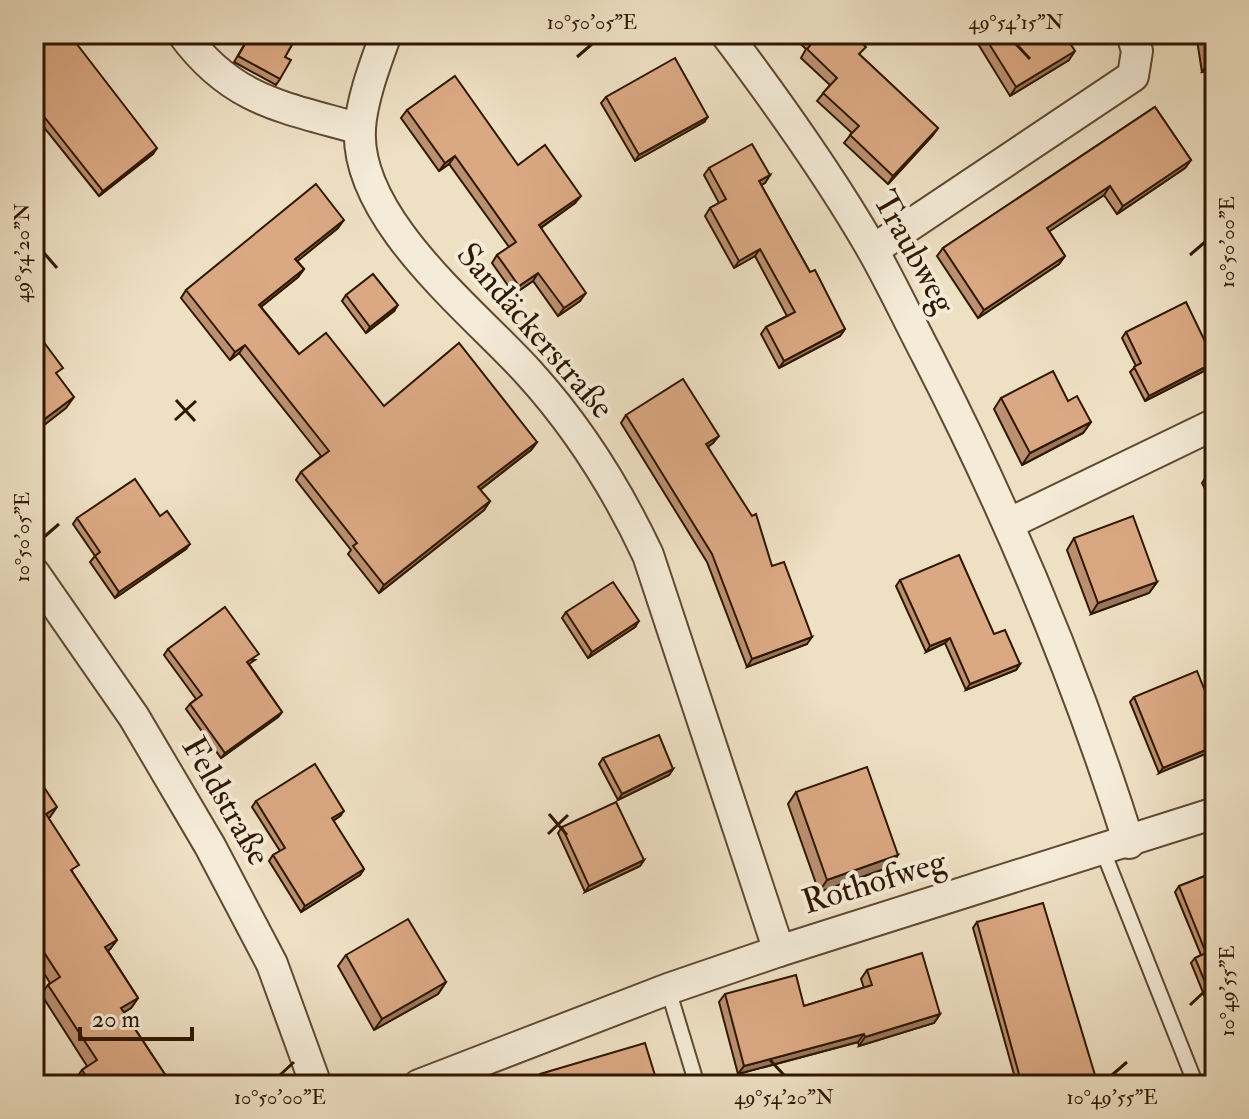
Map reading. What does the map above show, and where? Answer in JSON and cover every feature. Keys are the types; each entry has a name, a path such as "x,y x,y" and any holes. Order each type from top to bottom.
{"street":[{"path":"183,34 226,81 255,99 360,129"},
{"name":"Sandäckerstraße","path":"386,34 360,129 367,168 386,215 432,274 529,373 557,407 625,506 648,555 779,951"},
{"name":"Traubweg","path":"726,34 791,121 873,250 1010,523 1107,775 1116,847"},
{"path":"873,250 1133,76 1137,51 1132,34"},
{"path":"1010,523 1215,424"},
{"name":"Feldstraße","path":"34,573 134,717 210,846 272,964 316,1085"},
{"name":"Rothofweg","path":"419,1085 668,989 779,951 1116,847 1215,813"}],"lane":[{"path":"1116,847 1196,1085"},
{"path":"668,989 697,1085"}],"building":[{"path":"34,34 69,34 157,148 103,191 34,104"},
{"path":"251,34 298,34 285,57 291,60 280,79 238,56"},
{"path":"805,34 852,34 866,47 859,54 938,128 893,176 850,135 859,126 823,93 837,78 807,49 813,42"},
{"path":"983,34 1064,34 1075,51 1016,87"},
{"path":"1205,34 1215,34 1215,61 1209,62"},
{"path":"675,58 708,117 639,155 606,97"},
{"path":"455,76 518,165 545,145 581,196 539,225 586,293 564,308 538,273 519,286 497,255 516,242 455,156 445,163 407,110"},
{"path":"1155,107 1191,160 1123,206 1110,186 1047,228 1065,256 984,310 943,248"},
{"path":"752,144 770,175 759,181 810,272 815,270 845,329 784,361 766,327 795,312 760,249 739,261 710,208 726,199 709,168"},
{"path":"316,184 344,220 295,259 304,269 259,305 299,354 326,333 384,406 459,343 537,442 478,487 490,501 384,585 353,546 357,543 301,472 329,451 245,345 235,352 186,290"},
{"path":"373,274 398,305 370,327 346,295"},
{"path":"1186,302 1215,362 1149,396 1134,367 1141,363 1126,332"},
{"path":"34,329 63,368 56,373 74,397 34,427"},
{"path":"1053,371 1068,401 1077,396 1091,422 1030,453 1001,398"},
{"path":"683,379 719,436 706,444 752,516 756,514 772,566 784,562 812,637 752,659 712,554 626,415"},
{"path":"1215,472 1215,495 1206,477"},
{"path":"135,479 160,516 167,511 190,544 119,592 95,556 100,552 77,518"},
{"path":"1133,516 1157,582 1098,603 1074,538"},
{"path":"959,555 994,634 1005,630 1020,664 970,684 950,638 930,646 900,580"},
{"path":"613,582 639,621 592,652 566,612"},
{"path":"225,607 259,654 247,662 282,712 225,753 190,704 202,695 168,649"},
{"path":"1197,671 1215,716 1215,746 1163,768 1134,697"},
{"path":"659,735 673,769 622,794 603,758"},
{"path":"315,764 344,811 332,818 364,869 305,906 273,855 285,848 256,801"},
{"path":"867,767 898,855 827,880 796,792"},
{"path":"34,772 57,807 46,814 79,865 71,870 117,940 105,947 138,998 121,1008 172,1085 92,1085 82,1070 97,1060 48,985 60,977 34,937"},
{"path":"616,802 644,860 589,886 562,827"},
{"path":"1215,872 1215,1006 1195,958 1206,953 1179,886"},
{"path":"1043,903 1098,1085 1022,1085 977,922"},
{"path":"408,919 446,982 382,1019 346,955"},
{"path":"922,953 940,1014 865,1037 864,1034 744,1066 725,994 796,975 804,1006 872,985 867,970"},
{"path":"645,1043 658,1085 543,1085 540,1074"}]}
